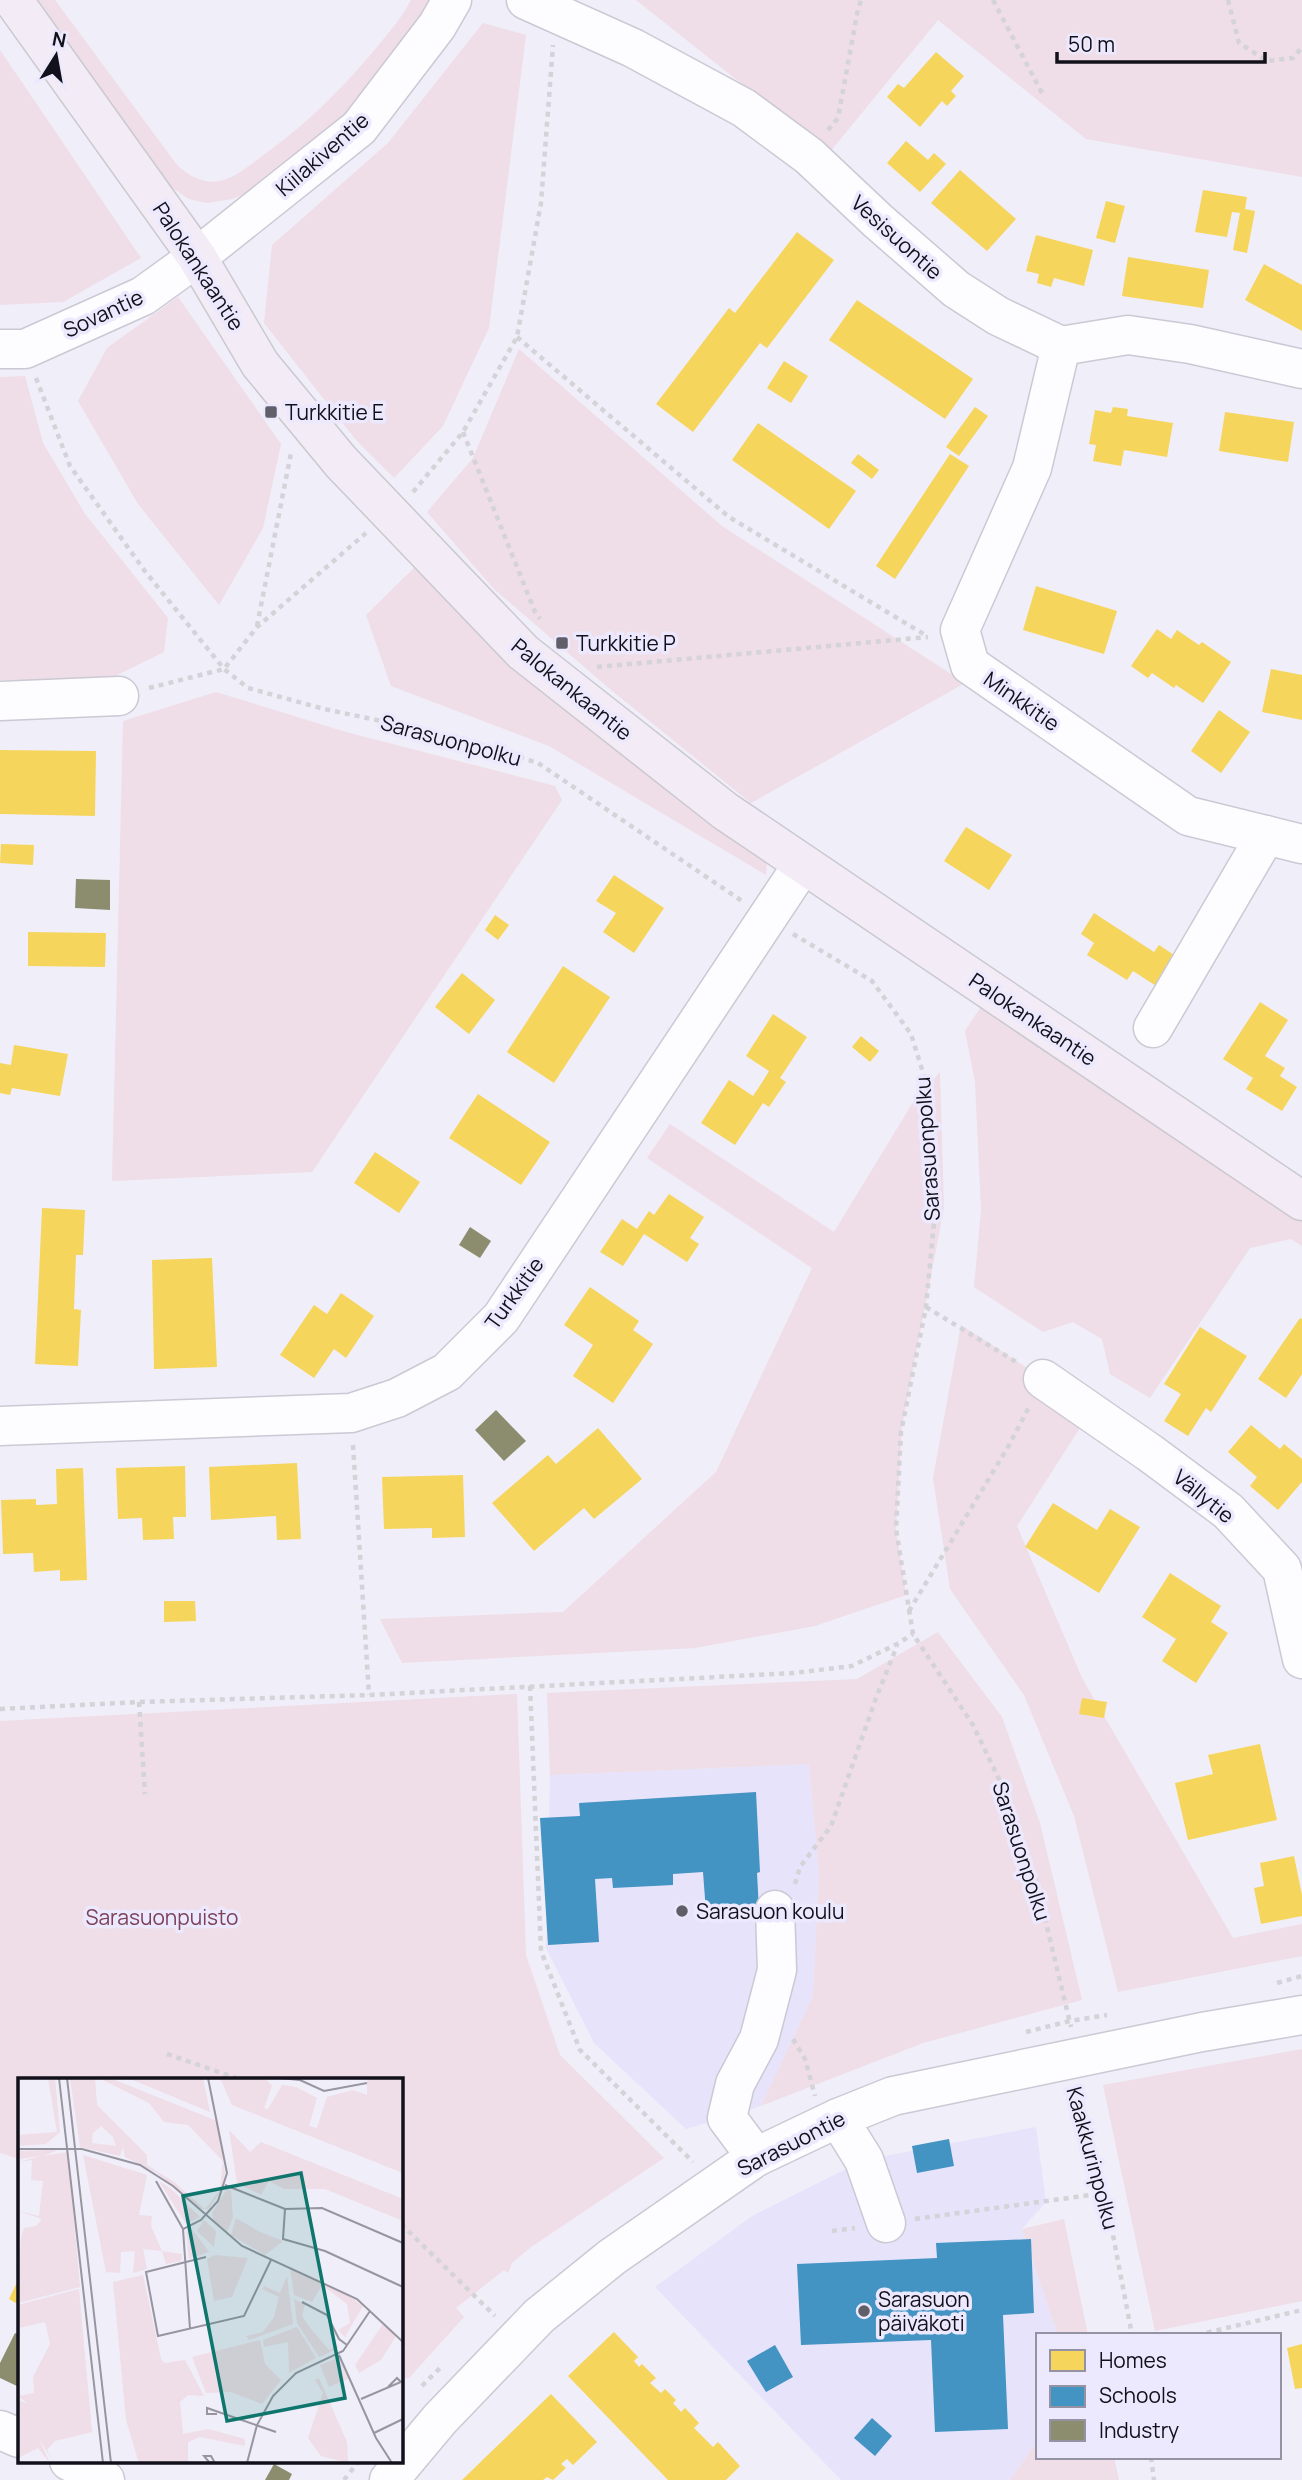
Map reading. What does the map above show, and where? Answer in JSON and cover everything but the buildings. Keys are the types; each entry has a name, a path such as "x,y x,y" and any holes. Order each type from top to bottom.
{"main road":[{"name":"Palokankaantie","path":"13,0 197,257 260,364 341,462 523,652 725,811 1302,1201"}],"street":[{"name":"Kiilakiventie","path":"197,257 359,128 437,26 452,0"},
{"name":"Vesisuontie","path":"541,6 633,48 744,108 809,156 956,289 998,316 1061,346"},
{"name":"Sovantie","path":"13,349 143,296 197,257"},
{"path":"1061,346 1128,335 1190,344 1302,369"},
{"name":"Minkkitie","path":"1061,346 1032,468 960,630 970,665 1188,816 1284,839"},
{"path":"0,701 119,696"},
{"path":"1153,1028 1284,839"},
{"name":"Turkkitie","path":"0,1426 351,1413 397,1398 447,1371 501,1318 803,864"},
{"name":"Vällytie","path":"1043,1378 1228,1511 1282,1569 1302,1660"},
{"path":"755,2157 727,2118 735,2084 759,2039 777,1970 783,1902"},
{"name":"Sarasuontie","path":"389,2480 440,2419 539,2316 612,2257 827,2110 1202,2032 1302,2015"},
{"path":"827,2110 864,2160 886,2223"},
{"path":"0,2430 18,2438"},
{"path":"70,2462 105,2480"}],"path":[{"path":"809,156 838,118 857,14 862,0"},
{"path":"993,0 1042,93"},
{"path":"1228,0 1239,43 1266,61 1293,58 1302,47"},
{"path":"413,493 463,432 517,337 541,203 541,6"},
{"path":"517,337 729,517 970,665"},
{"name":"Sarasuonpolku","path":"13,349 70,466 144,570 224,669 248,688 324,709 458,737 538,763 766,918 872,982 911,1034 926,1083 935,1211 926,1307 901,1432 896,1530 909,1611 913,1634 973,1725 1011,1804 1036,1881 1070,2021"},
{"path":"463,432 535,612 544,622"},
{"path":"257,627 292,450"},
{"path":"119,696 224,669 257,627 375,526"},
{"path":"589,662 598,668 928,637"},
{"path":"909,1611 1008,1447 1043,1378 926,1307"},
{"path":"351,1413 369,1695"},
{"path":"0,1709 369,1695 794,1674 852,1666 913,1634"},
{"path":"783,1902 800,1867 831,1826 897,1644"},
{"path":"530,1686 541,1951 580,2050 695,2164"},
{"path":"139,1702 145,1794"},
{"path":"769,2000 805,2059 827,2110"},
{"name":"Kaakkurinpolku","path":"1070,2021 1073,2096 1105,2193 1132,2333"},
{"path":"167,2054 236,2078"},
{"path":"832,2231 1105,2193"},
{"path":"402,2225 520,2338"},
{"path":"1205,2333 1302,2310"},
{"path":"1151,2459 1154,2480"},
{"path":"344,2480 358,2462"}],"shaded area":[{"name":"Sarasuon koulu","path":"809,1764 819,1874 813,1996 761,2106 686,2129 594,2043 546,1948 550,1775"},
{"name":"Sarasuon päiväkoti","path":"1036,2127 1046,2202 1022,2229 1057,2333 1036,2333 1036,2443 1010,2480 841,2480 655,2287 752,2216 864,2160"}],"green space":[{"path":"31,0 55,0 177,165 196,178 213,182 238,173 296,129 364,63 404,13 411,0 430,0 419,20 348,113 251,192 232,199 207,203 189,199 157,178"},
{"path":"636,0 1302,0 1302,177 1086,139 938,20 829,153"},
{"path":"483,23 526,35 489,328 443,426 394,478 356,440 264,323 272,245 388,143"},
{"path":"0,50 141,258 63,302 0,305"},
{"path":"178,297 281,444 263,528 219,605 138,504 78,401 107,348"},
{"path":"519,349 722,526 965,683 751,803 611,690 494,589 427,512 473,458"},
{"path":"25,376 43,443 85,514 168,618 164,652 107,680 0,680 0,377"},
{"path":"422,560 767,857 766,875 549,746 391,686 366,615"},
{"path":"216,692 346,732 555,786 562,800 312,1172 112,1181 123,721"},
{"path":"984,1002 1302,1211 1302,1246 1291,1239 1250,1248 1150,1398 1110,1374 1102,1339 1073,1322 1043,1332 974,1287 981,1210 975,1082 965,1031"},
{"path":"940,1072 944,1208 902,1426 896,1529 906,1595 815,1626 695,1648 402,1663 380,1619 563,1612 716,1472 812,1268 647,1158 670,1124 834,1232 912,1104"},
{"path":"961,1325 1078,1401 1080,1428 1017,1526 1082,1678 1233,1938 1302,1924 1302,1956 1118,1992 1074,1816 1024,1695 950,1589 933,1478"},
{"path":"938,1632 1002,1717 1040,1823 1082,2000 923,2043 761,2106 813,1996 819,1874 809,1764 550,1775 547,1693 857,1679"},
{"name":"Sarasuonpuisto","path":"517,1694 526,1955 560,2055 664,2158 531,2247 512,2263 508,2273 504,2270 456,2308 464,2317 409,2378 402,2379 402,2356 406,2348 402,2346 402,2078 18,2078 18,2159 0,2153 0,1721"},
{"path":"1302,2049 1302,2301 1155,2331 1103,2085"},
{"path":"1064,2219 1088,2333 1057,2333 1022,2229"},
{"path":"1036,2443 1036,2459 1114,2459 1119,2480 1010,2480"}],"place":[{"name":"Turkkitie E","path":"271,412"},
{"name":"Turkkitie P","path":"562,643"},
{"name":"Sarasuon koulu","path":"682,1911"},
{"name":"Sarasuon päiväkoti","path":"864,2311"}]}
